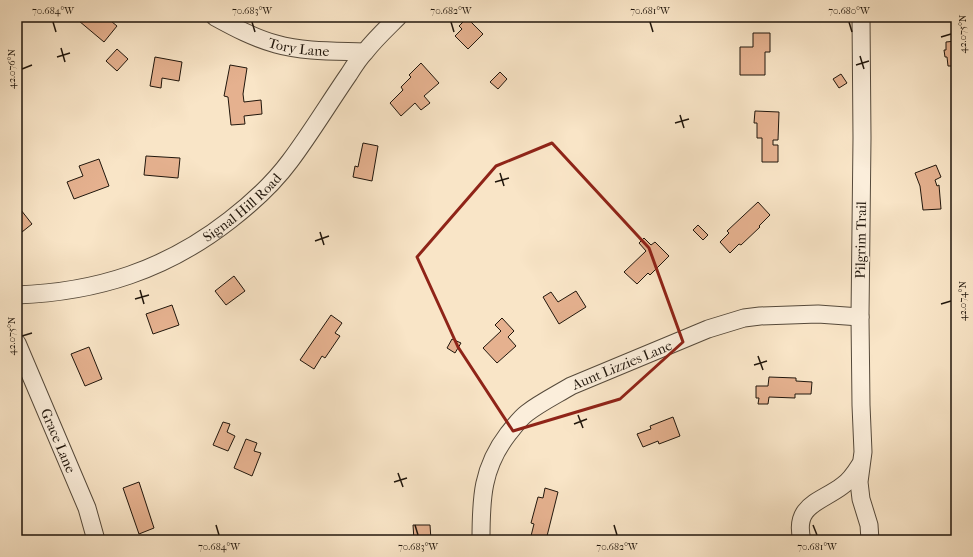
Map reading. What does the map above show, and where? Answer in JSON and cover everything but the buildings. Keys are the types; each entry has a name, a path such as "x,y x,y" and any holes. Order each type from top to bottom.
{"street":[{"name":"Tory Lane","path":"215,17 246,34 277,44 301,49 364,52"},
{"name":"Signal Hill Road","path":"17,295 45,294 77,290 129,276 178,255 216,231 272,183 289,162 364,52 398,17"},
{"name":"Pilgrim Trail","path":"861,17 862,138 860,317 863,452 859,482 861,499 869,525 870,540"},
{"name":"Aunt Lizzies Lane","path":"481,540 482,497 485,478 490,464 499,446 517,422 526,414 552,397 571,386 697,334 744,318 774,315 818,314 860,317"},
{"name":"Grace Lane","path":"17,343 87,508 96,540"},
{"path":"802,540 800,522 805,511 812,504 838,490 848,482 862,463"}],"highlighted area":[{"path":"552,143 649,248 683,342 620,399 513,431 458,347 417,257 496,166"}]}
